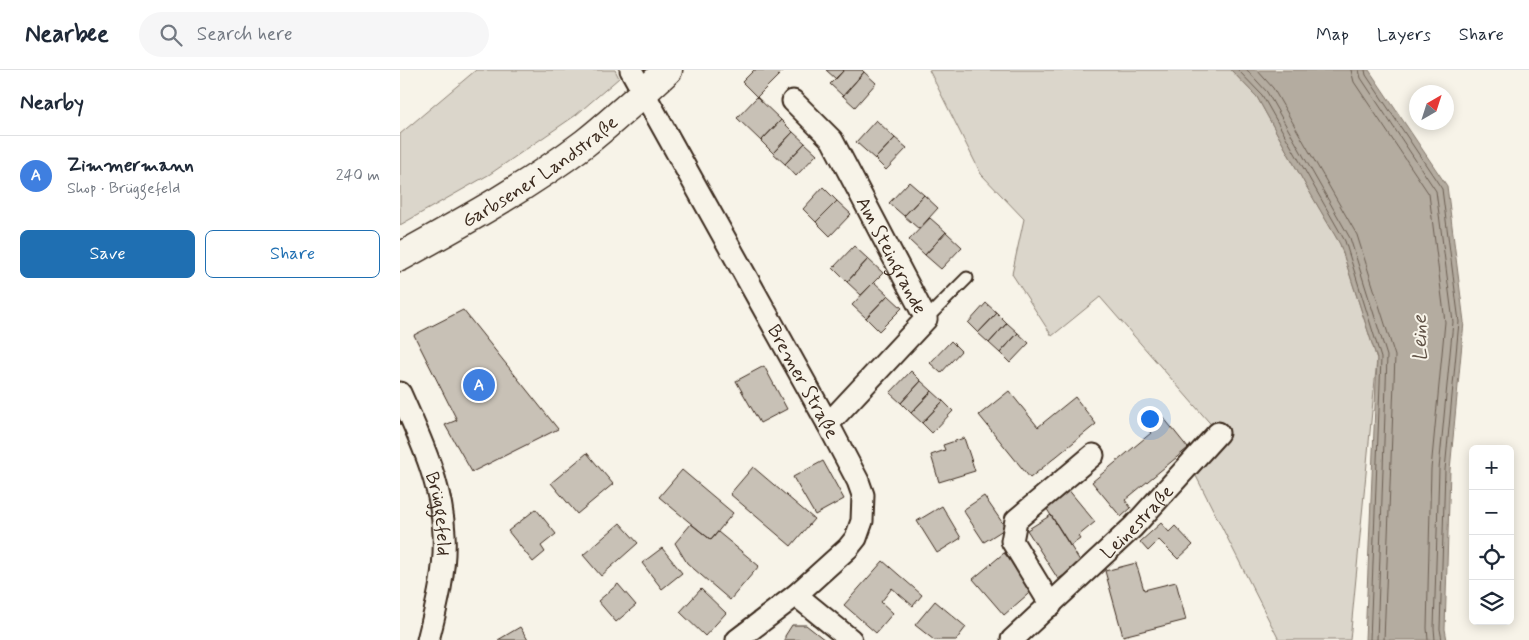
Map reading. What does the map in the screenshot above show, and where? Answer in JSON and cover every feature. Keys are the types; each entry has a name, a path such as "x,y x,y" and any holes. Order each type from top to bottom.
{"main road":[{"name":"Garbsener Landstraße","path":"400,257 526,184 584,143 637,82 668,70"}],"street":[{"name":"Bremer Straße","path":"637,82 708,206 828,424 858,481 863,495 862,521 856,538 848,548 796,594 737,640"},
{"name":"Am Steingrande","path":"792,102 832,140 926,319 828,424"},
{"name":"Brüggefeld","path":"400,393 420,437 436,484 444,534 441,582 428,640"},
{"name":"Leinestraße","path":"1012,640 1132,527 1218,433"},
{"path":"1051,605 1012,541 1016,520 1093,454"},
{"path":"796,594 851,640"}],"lane":[{"path":"926,319 967,278"}],"shaded area":[{"path":"476,70 615,70 619,78 576,115 490,174 400,225 400,134"},
{"path":"929,70 1231,70 1257,97 1340,244 1377,359 1350,640 1279,640 1196,476 1222,437 1100,297 1052,336 1012,274 1024,219 981,174"}],"water":[{"name":"Leine","path":"1231,70 1369,70 1447,186 1464,322 1450,470 1445,629 1447,640 1365,640 1377,359 1340,244 1257,97"}],"building":[{"path":"754,70 784,70 757,97 742,82"},
{"path":"826,70 844,70 836,79"},
{"path":"844,70 862,70 864,72 843,96 830,84"},
{"path":"864,72 876,83 855,107 843,96"},
{"path":"757,97 781,120 761,141 737,118"},
{"path":"781,120 793,132 773,153 761,141"},
{"path":"876,120 895,138 875,159 856,142"},
{"path":"793,132 805,143 785,164 773,153"},
{"path":"895,138 907,148 886,170 875,159"},
{"path":"805,143 817,154 796,176 785,164"},
{"path":"909,182 924,195 904,216 889,203"},
{"path":"823,187 837,201 816,222 803,209"},
{"path":"924,195 938,208 919,229 904,216"},
{"path":"837,201 851,214 830,236 816,222"},
{"path":"930,218 946,232 925,255 909,240"},
{"path":"946,232 962,247 941,269 925,255"},
{"path":"854,246 868,259 847,282 833,268"},
{"path":"868,259 883,273 861,295 847,282"},
{"path":"874,282 888,295 866,318 852,305"},
{"path":"888,295 902,308 879,331 866,318"},
{"path":"986,303 997,313 978,333 968,323"},
{"path":"463,310 558,429 472,472 445,425 457,420 414,335"},
{"path":"997,313 1007,323 989,343 978,333"},
{"path":"1007,323 1018,333 1000,353 989,343"},
{"path":"1018,333 1029,343 1010,363 1000,353"},
{"path":"951,341 961,351 941,373 930,363"},
{"path":"764,366 787,409 760,423 736,381"},
{"path":"911,371 921,381 901,403 890,393"},
{"path":"921,381 932,391 911,413 901,403"},
{"path":"932,391 943,401 922,423 911,413"},
{"path":"1009,391 1038,427 1075,397 1096,424 1030,478 979,415"},
{"path":"943,401 953,411 932,433 922,423"},
{"path":"1163,417 1188,448 1125,500 1131,508 1121,517 1092,482 1151,433 1148,430"},
{"path":"964,438 975,471 939,482 931,455 945,450 943,445"},
{"path":"587,453 613,484 577,514 551,483"},
{"path":"823,461 844,499 815,515 793,477"},
{"path":"753,467 814,519 791,546 730,494"},
{"path":"682,470 733,513 711,540 659,497"},
{"path":"1067,488 1095,522 1078,536 1080,539 1070,546 1045,506"},
{"path":"984,496 1006,528 984,542 963,510"},
{"path":"942,506 961,538 937,553 917,521"},
{"path":"536,509 556,534 541,546 545,552 533,562 508,531"},
{"path":"1051,515 1082,564 1058,579 1027,530"},
{"path":"620,523 638,543 601,576 583,555"},
{"path":"1161,523 1169,532 1175,526 1193,545 1178,559 1159,540 1148,551 1140,542"},
{"path":"691,524 711,540 718,532 759,566 730,600 687,563 675,543"},
{"path":"662,548 682,573 662,589 642,563"},
{"path":"1004,553 1035,588 1004,615 973,579"},
{"path":"883,561 922,595 913,606 892,588 881,602 893,613 876,633 844,605"},
{"path":"1136,563 1144,590 1176,582 1186,620 1123,636 1105,571"},
{"path":"618,584 636,605 616,622 598,601"},
{"path":"701,589 726,613 705,636 680,612"},
{"path":"935,601 966,627 956,640 934,640 915,625"},
{"path":"792,625 806,625 825,640 785,640 785,636"},
{"path":"520,627 528,640 498,640"}],"place":[{"name":"Zimmermann","path":"479,385"}]}
